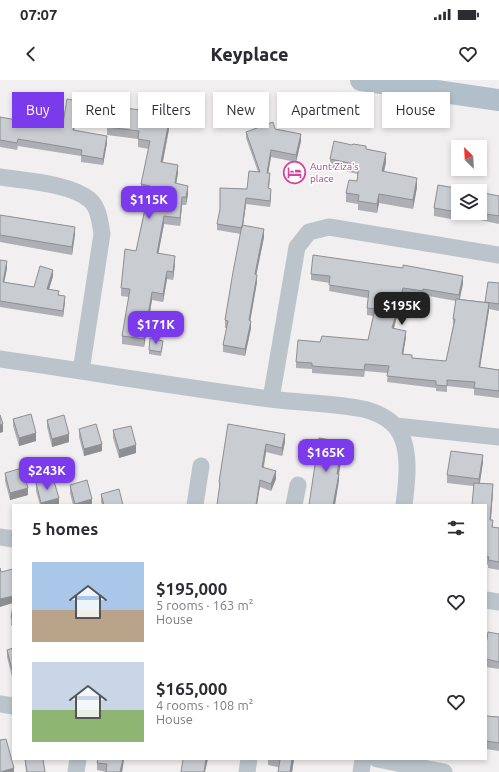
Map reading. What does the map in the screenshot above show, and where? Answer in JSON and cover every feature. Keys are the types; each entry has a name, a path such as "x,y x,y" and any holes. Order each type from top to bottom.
{"main road":[{"path":"361,80 499,100"}],"street":[{"path":"0,177 69,188 90,200 99,216 102,234 81,371"},
{"path":"271,399 296,247 309,232 328,227 499,255"},
{"path":"0,359 271,399 365,409 384,417 396,426 405,445 407,462 404,504"},
{"path":"396,426 499,437"},
{"path":"195,504 201,466"},
{"path":"294,504 298,485"},
{"path":"0,537 12,539"},
{"path":"487,600 499,602"},
{"path":"0,704 12,706"},
{"path":"76,772 78,760"},
{"path":"247,772 249,760"},
{"path":"361,772 363,760"},
{"path":"382,760 444,772"}],"building":[{"path":"67,99 72,100 73,130 107,136 103,159 81,155 82,150 18,139 17,143 0,140 0,117 12,119 12,128 64,128"},
{"path":"130,109 138,110 138,128 168,128 161,162 178,165 175,183 188,186 186,197 182,197 180,218 164,216 157,253 175,256 173,272 167,271 163,294 152,292 144,339 122,336 130,289 121,288 125,249 136,251 150,186 141,184 150,141 138,139 139,131 115,128 130,128"},
{"path":"273,122 275,129 301,134 296,155 271,150 267,173 270,173 268,188 271,189 270,201 246,198 242,228 217,224 220,209 220,188 247,189 249,171 260,172 246,132 257,128 269,128 269,123"},
{"path":"334,141 366,146 366,149 386,153 382,171 417,178 413,200 379,194 377,204 358,201 359,195 346,193 349,180 357,181 359,165 330,159"},
{"path":"438,185 451,187 451,211 434,208"},
{"path":"487,194 499,196 499,216 487,214"},
{"path":"0,215 75,227 72,247 0,235"},
{"path":"242,225 264,229 255,274 257,275 249,320 251,321 245,349 223,345 228,321 225,320"},
{"path":"313,255 403,268 403,265 463,276 459,295 423,289 423,291 403,288 392,328 406,331 402,354 412,355 412,358 446,361 455,319 453,319 456,299 489,303 479,367 499,370 499,391 474,388 475,382 447,380 447,386 436,385 436,381 387,376 389,366 365,364 364,370 312,366 312,363 296,362 298,340 320,342 322,336 368,340 375,309 367,308 369,291 329,285 330,276 311,274"},
{"path":"0,260 7,261 3,282 34,287 40,266 53,270 47,289 59,291 58,295 65,296 63,311 0,301"},
{"path":"488,282 499,283 499,304 485,302"},
{"path":"150,338 163,341 161,352 149,350"},
{"path":"31,414 36,433 19,438 13,419"},
{"path":"0,415 3,424 0,425"},
{"path":"64,415 69,434 52,439 47,420"},
{"path":"96,424 102,444 84,449 79,429"},
{"path":"228,424 285,434 282,448 266,444 262,467 276,471 271,484 260,480 256,504 217,504"},
{"path":"131,426 136,445 119,450 113,430"},
{"path":"319,438 343,442 333,504 309,504"},
{"path":"451,451 483,455 479,479 447,475"},
{"path":"22,468 28,488 10,493 5,473"},
{"path":"53,478 59,498 41,503 36,483"},
{"path":"87,480 92,499 75,504 70,485"},
{"path":"474,483 493,484 490,520 493,520 492,527 499,528 499,562 488,560 489,557 487,556 487,504 472,504"},
{"path":"119,489 123,504 104,504 101,494"},
{"path":"0,568 1,572 12,569 12,596 0,599"},
{"path":"488,632 499,634 499,662 487,659"},
{"path":"12,648 12,669 7,650"},
{"path":"487,716 499,717 499,743 487,741"},
{"path":"6,739 14,768 0,772 0,740"},
{"path":"25,760 43,760 45,772 27,772"},
{"path":"98,760 123,760 120,772 106,772 107,764 97,763"},
{"path":"183,760 206,760 204,772 181,772"},
{"path":"280,760 292,760 290,772 278,772"}],"place":[{"name":"Aunt Ziza's place","path":"294,172"}]}
